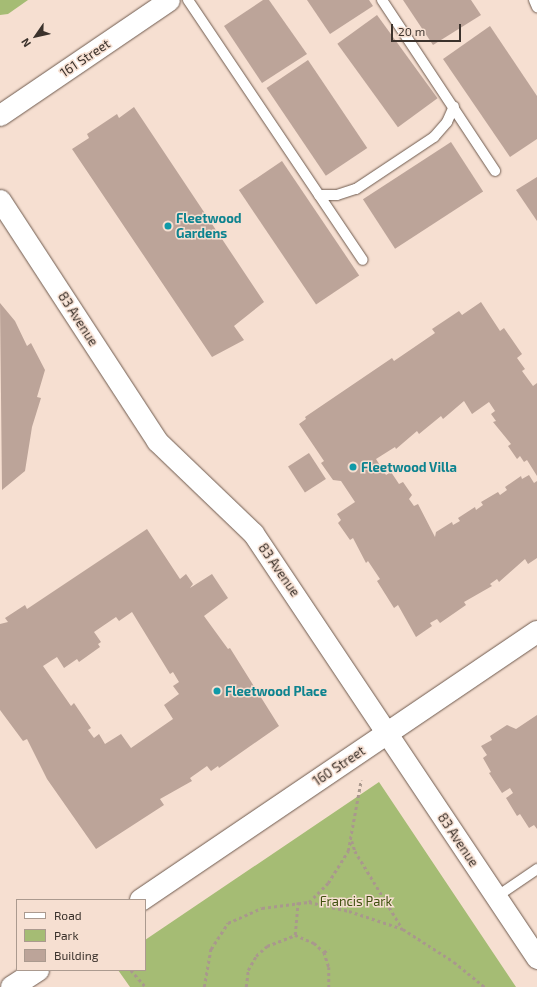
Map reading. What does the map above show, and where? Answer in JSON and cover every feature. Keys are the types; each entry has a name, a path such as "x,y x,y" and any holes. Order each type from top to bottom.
{"street":[{"name":"161 Street","path":"0,114 169,0"},
{"name":"83 Avenue","path":"0,200 157,442 253,533 537,958"},
{"name":"160 Street","path":"143,899 537,632"},
{"path":"12,987 36,971"}],"lane":[{"path":"188,0 363,260"},
{"path":"382,0 454,106 495,171"},
{"path":"534,0 537,7"},
{"path":"319,195 337,195 356,189 434,137 447,122 454,106"},
{"path":"496,897 537,869"}],"path":[{"path":"309,902 335,873 352,838 361,777"},
{"path":"352,838 355,852 403,929"},
{"path":"295,935 298,902"},
{"path":"204,987 211,949 228,923 262,908 298,902 309,902 349,910 403,929 454,962 486,987"},
{"path":"246,987 248,970 256,956 268,946 295,935 314,942 324,952 328,963 329,987"},
{"path":"324,952 329,949"},
{"path":"132,971 146,987"}],"green space":[{"path":"0,0 28,0 8,14 0,15"},
{"name":"Francis Park","path":"379,782 516,987 130,987 119,971 146,971 146,939"}],"building":[{"path":"263,0 269,0 307,54 262,83 224,26"},
{"path":"307,0 369,0 373,6 330,34"},
{"path":"403,0 471,0 481,15 433,45"},
{"path":"377,15 438,98 398,127 337,44"},
{"path":"490,26 537,96 537,139 510,157 443,59"},
{"path":"308,60 367,148 326,176 267,88"},
{"name":"Fleetwood Gardens","path":"134,107 264,302 234,326 244,340 212,357 72,149 89,138 87,134 117,114 119,118"},
{"path":"451,142 483,191 395,249 363,199"},
{"path":"282,161 359,275 316,304 239,190"},
{"path":"537,177 537,221 516,190"},
{"name":"Fleetwood Villa","path":"481,302 500,331 504,328 522,354 517,358 525,369 522,371 533,386 537,383 537,476 527,460 524,462 520,456 517,459 508,446 511,444 493,422 496,421 491,414 495,411 489,402 472,414 464,401 443,419 441,416 419,434 417,431 396,449 395,447 376,459 386,475 391,472 399,484 403,482 412,495 409,499 414,506 418,504 435,537 436,532 452,522 453,525 460,521 458,518 475,507 476,510 483,505 481,502 498,492 500,495 507,490 505,487 521,476 522,479 529,475 534,483 537,481 537,558 528,564 525,559 499,582 497,579 490,584 492,586 464,602 466,605 440,623 437,619 430,623 432,626 416,637 398,605 394,608 377,581 380,579 368,561 366,563 353,538 350,540 338,523 341,520 337,514 355,502 341,481 333,480 321,463 324,461 299,424 306,419 305,417 392,358 394,361 435,333 432,329 459,311 462,315"},
{"path":"0,303 15,321 27,346 31,343 45,370 37,397 41,398 32,427 25,471 2,490"},
{"path":"309,453 326,479 305,493 288,467"},
{"name":"Fleetwood Place","path":"147,529 180,579 186,574 193,584 190,588 212,574 228,598 204,616 228,649 230,648 279,726 219,768 218,766 211,771 207,766 190,778 192,781 160,799 164,805 96,849 47,779 27,739 23,741 0,710 0,624 8,622 5,618 25,605 27,609","holes":["132,612 170,674 173,672 179,682 173,686 179,694 164,705 173,719 131,748 121,734 105,744 99,734 94,738 88,730 91,728 74,703 71,706 43,666 57,657 64,668 77,659 79,662 100,647 98,644 101,642 94,632 116,617 119,621"]},
{"path":"537,715 537,829 534,825 529,828 520,814 517,816 506,798 513,793 510,788 502,793 489,773 491,772 483,758 487,755 481,746 492,740 490,736 507,725 516,729"}],"place":[{"name":"Fleetwood Gardens","path":"168,226"},
{"name":"Fleetwood Villa","path":"353,467"},
{"name":"Fleetwood Place","path":"217,691"}]}
